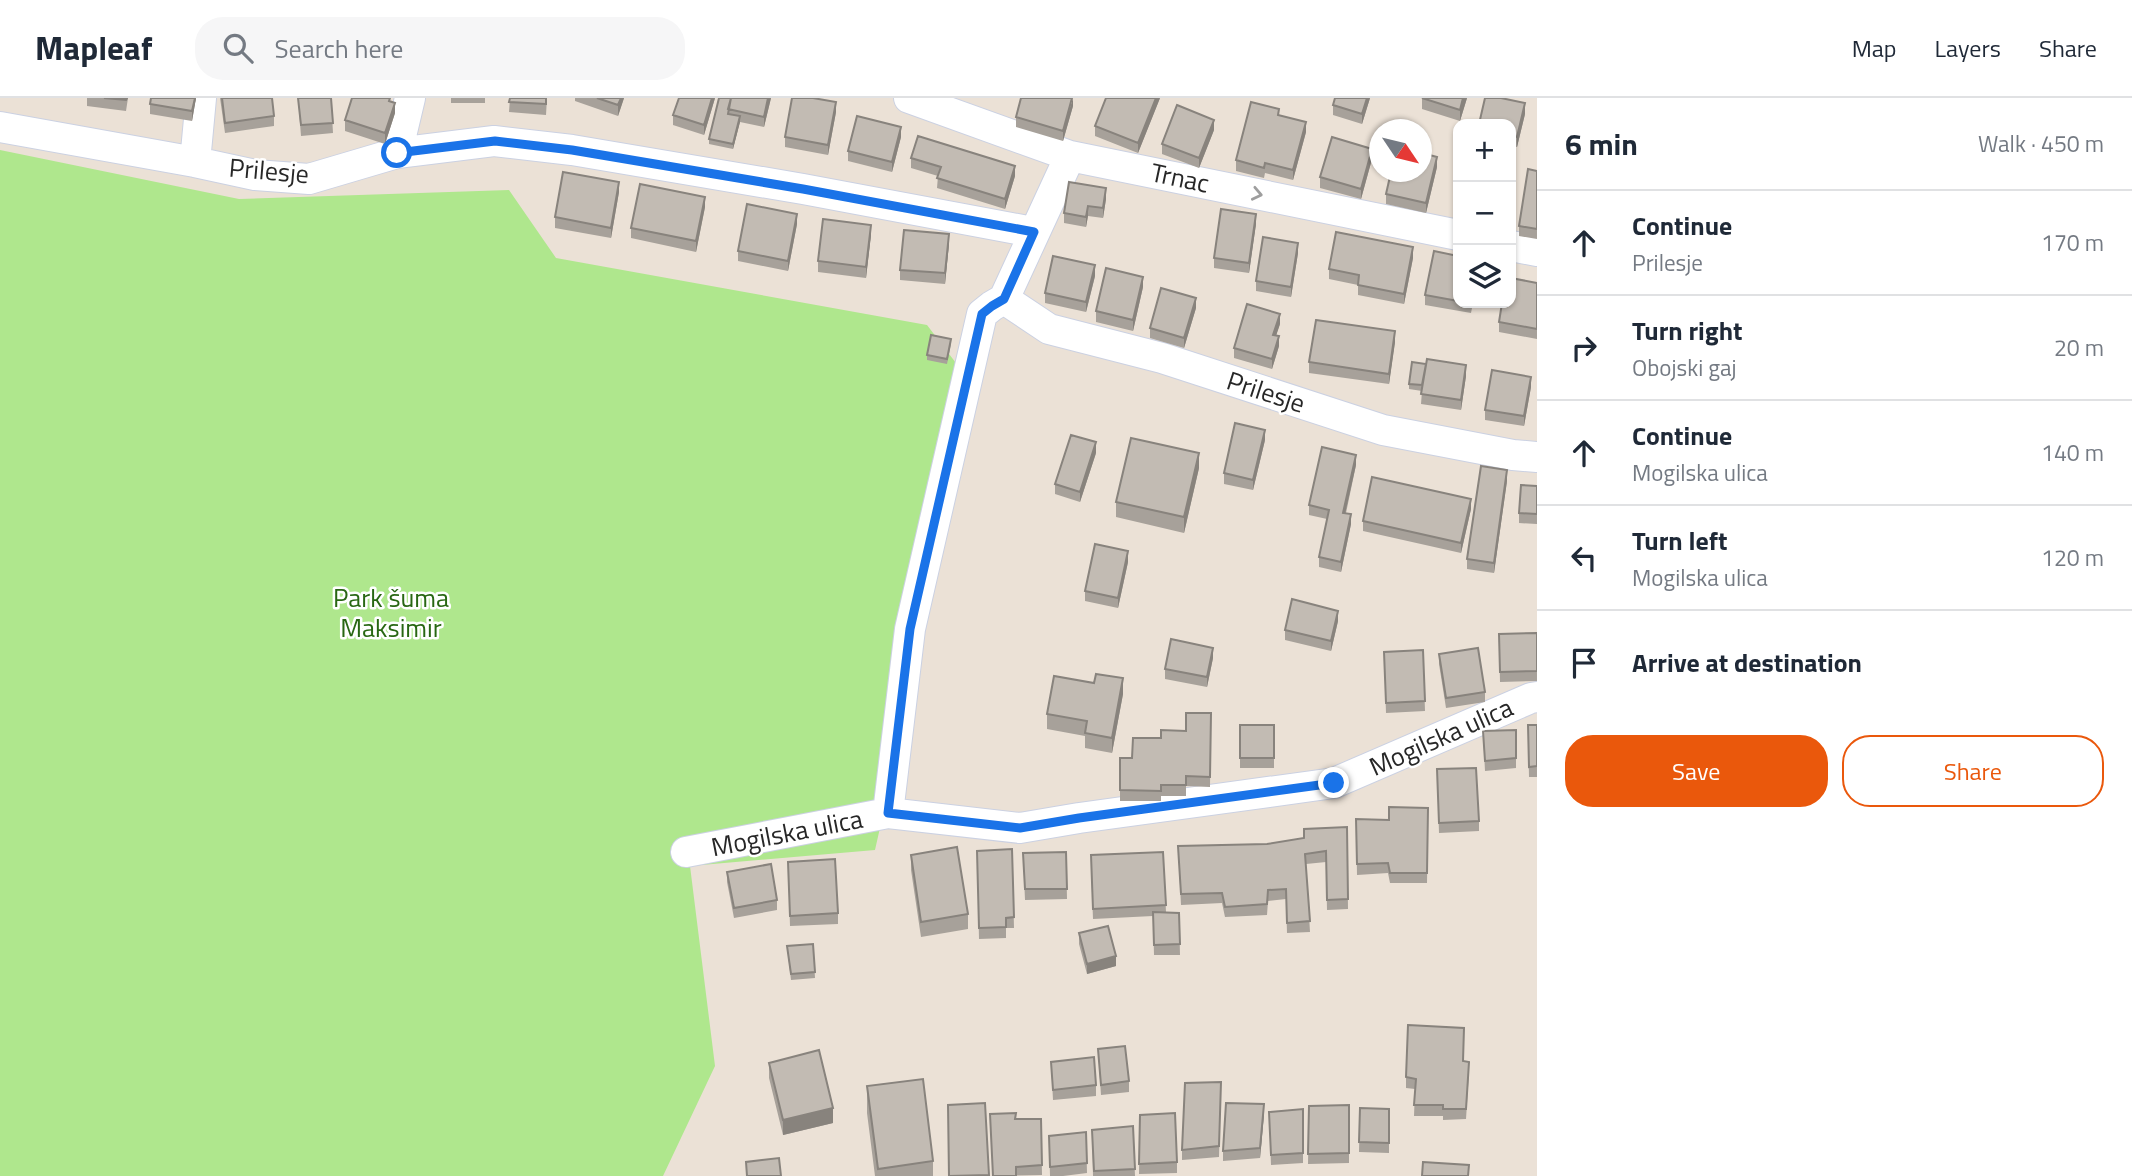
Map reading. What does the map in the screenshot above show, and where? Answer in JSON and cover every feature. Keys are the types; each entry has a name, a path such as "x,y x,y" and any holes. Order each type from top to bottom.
{"street":[{"path":"195,162 201,98"},
{"path":"397,153 410,98"},
{"name":"Trnac","path":"909,98 1070,156 1453,234"},
{"name":"Prilesje","path":"0,127 255,175 309,179 397,153 495,141 572,150 1034,232"},
{"path":"1004,299 1070,156"},
{"path":"1516,247 1537,251"},
{"name":"Prilesje","path":"1004,299 1049,329 1162,358 1382,430 1513,455 1537,457"},
{"name":"Mogilska ulica","path":"888,813 910,629 960,406 982,314 1004,299"},
{"name":"Mogilska ulica","path":"686,852 888,813 1020,828 1334,783 1537,697"}],"green space":[{"name":"Park šuma Maksimir","path":"0,150 239,199 509,190 556,258 927,325 978,392 875,850 690,866 715,1066 663,1176 0,1176"}],"building":[{"path":"151,98 195,98 192,111 150,104"},
{"path":"222,98 272,98 274,116 225,123"},
{"path":"298,98 331,98 333,123 301,125"},
{"path":"352,98 390,98 389,101 395,103 385,133 345,120"},
{"path":"510,98 546,98 546,104 509,102"},
{"path":"597,98 621,98 618,105"},
{"path":"679,98 712,98 704,125 673,115"},
{"path":"719,98 731,98 728,114 740,116 733,144 709,139"},
{"path":"731,98 768,98 764,117 728,109"},
{"path":"792,98 836,102 828,145 785,137"},
{"path":"1021,98 1072,98 1063,131 1016,117"},
{"path":"1106,98 1156,98 1138,143 1095,126"},
{"path":"1335,98 1367,98 1362,114 1333,105"},
{"path":"1422,98 1463,98 1460,110"},
{"path":"1485,98 1525,103 1517,137 1516,119 1480,119"},
{"path":"1251,102 1279,109 1278,115 1306,122 1293,170 1265,163 1264,168 1236,160"},
{"path":"1177,105 1214,120 1199,158 1162,144"},
{"path":"857,116 901,127 892,162 848,151"},
{"path":"918,136 1015,166 1005,199 937,178 941,167 911,158"},
{"path":"1332,137 1369,148 1369,160 1361,189 1320,177"},
{"path":"1432,156 1437,157 1432,178"},
{"path":"1528,169 1537,171 1537,229 1519,226"},
{"path":"563,172 619,182 611,228 555,217"},
{"path":"1069,182 1106,188 1103,208 1088,206 1086,217 1064,213"},
{"path":"1389,182 1431,182 1426,203 1386,194"},
{"path":"640,184 705,197 696,241 631,228"},
{"path":"747,204 797,214 788,261 738,251"},
{"path":"1221,209 1256,214 1249,263 1214,258"},
{"path":"823,219 871,225 866,267 818,261"},
{"path":"904,230 949,234 945,273 900,270"},
{"path":"1336,232 1413,247 1404,294 1358,285 1359,275 1329,269"},
{"path":"1263,237 1298,243 1291,287 1256,281"},
{"path":"1434,251 1453,255 1453,300 1425,295"},
{"path":"1053,256 1095,265 1086,302 1045,293"},
{"path":"1106,268 1143,277 1133,320 1096,311"},
{"path":"1516,279 1537,283 1537,329 1499,322 1501,308 1516,308"},
{"path":"1161,288 1196,298 1184,338 1150,328"},
{"path":"1247,304 1280,314 1273,335 1279,336 1272,359 1234,348"},
{"path":"1316,320 1395,331 1389,374 1309,362"},
{"path":"931,335 951,339 947,359 927,355"},
{"path":"1427,359 1466,365 1461,400 1421,394"},
{"path":"1412,362 1426,364 1422,385 1409,384"},
{"path":"1492,370 1531,377 1524,416 1485,410"},
{"path":"1235,423 1265,430 1253,480 1224,473"},
{"path":"1071,435 1096,442 1080,492 1055,484"},
{"path":"1131,438 1199,453 1184,517 1116,502"},
{"path":"1322,447 1356,455 1343,513 1351,514 1341,562 1319,557 1329,510 1309,505"},
{"path":"1481,466 1507,470 1494,563 1467,559"},
{"path":"1372,477 1471,499 1461,543 1363,521"},
{"path":"1521,485 1537,486 1537,514 1519,513"},
{"path":"1095,544 1128,551 1118,598 1085,591"},
{"path":"1292,599 1338,611 1331,641 1285,630"},
{"path":"1537,633 1537,671 1500,672 1499,634"},
{"path":"1171,639 1213,648 1207,677 1165,669"},
{"path":"1478,648 1485,692 1446,698 1439,654"},
{"path":"1423,650 1425,701 1386,703 1384,652"},
{"path":"1096,674 1123,678 1112,738 1085,733 1087,721 1047,714 1054,676 1094,683"},
{"path":"1186,713 1211,713 1210,777 1186,776 1186,785 1161,785 1161,791 1120,790 1120,758 1132,758 1133,738 1161,738 1161,730 1186,731"},
{"path":"1240,725 1274,725 1274,758 1240,758"},
{"path":"1528,725 1537,725 1537,766 1529,767"},
{"path":"1516,730 1516,758 1485,761 1483,731"},
{"path":"1476,768 1479,821 1439,823 1437,769"},
{"path":"1389,807 1428,808 1427,873 1390,873 1388,863 1357,864 1356,819 1389,820"},
{"path":"1347,827 1348,899 1327,900 1326,851 1305,854 1310,921 1287,923 1286,889 1268,890 1267,904 1225,907 1222,893 1181,894 1178,846 1267,844 1304,838 1304,829"},
{"path":"957,847 968,914 921,922 911,855"},
{"path":"1012,849 1014,917 1006,918 1006,927 979,928 977,851"},
{"path":"1066,852 1067,889 1025,889 1023,853"},
{"path":"1163,852 1166,905 1093,909 1091,855"},
{"path":"835,859 838,913 790,916 788,862"},
{"path":"771,864 777,900 734,908 727,872"},
{"path":"1153,912 1179,913 1180,944 1154,945"},
{"path":"1108,926 1116,956 1087,964 1079,933"},
{"path":"813,944 815,972 791,974 787,946"},
{"path":"1408,1025 1464,1028 1463,1061 1469,1062 1466,1109 1443,1109 1443,1105 1414,1105 1416,1079 1406,1077"},
{"path":"1125,1046 1129,1081 1101,1085 1098,1049"},
{"path":"819,1050 833,1108 783,1120 769,1063"},
{"path":"1094,1057 1096,1085 1053,1090 1051,1062"},
{"path":"923,1079 933,1161 878,1169 867,1086"},
{"path":"1221,1082 1219,1146 1182,1150 1185,1083"},
{"path":"985,1103 989,1175 949,1176 948,1105"},
{"path":"1226,1103 1264,1104 1260,1148 1223,1151"},
{"path":"1349,1105 1349,1153 1308,1154 1309,1106"},
{"path":"1360,1108 1389,1109 1389,1143 1359,1142"},
{"path":"1303,1109 1303,1153 1271,1155 1269,1112"},
{"path":"1016,1113 1015,1119 1041,1119 1042,1165 1016,1167 1016,1176 993,1176 990,1114"},
{"path":"1175,1113 1177,1162 1139,1164 1140,1115"},
{"path":"1133,1126 1135,1169 1094,1171 1092,1130"},
{"path":"1086,1132 1087,1163 1050,1167 1049,1136"},
{"path":"779,1158 781,1176 747,1176 746,1162"},
{"path":"1423,1162 1469,1165 1468,1176 1422,1176"}],"route":[{"path":"397,153 495,141 572,150 1034,232 1004,299 982,314 910,629 888,813 1020,828 1334,783"}]}
